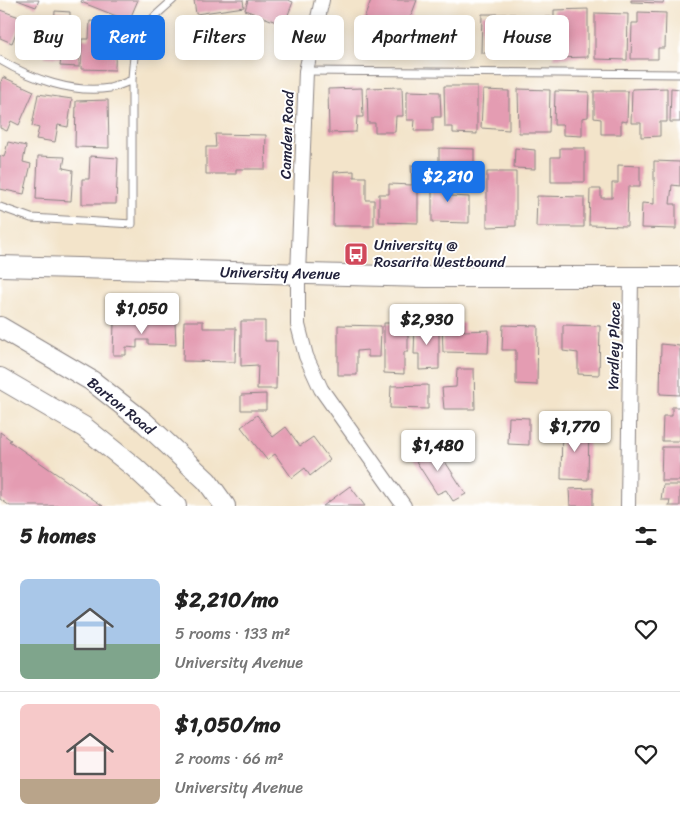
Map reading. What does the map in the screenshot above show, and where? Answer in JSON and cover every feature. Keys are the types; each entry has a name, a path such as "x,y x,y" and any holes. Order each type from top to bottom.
{"street":[{"name":"Camden Road","path":"322,0 306,71 298,274 298,325 306,356 320,389 404,506"},
{"name":"University Avenue","path":"0,266 426,277 680,277"},
{"name":"Yardley Place","path":"628,506 631,276"},
{"name":"Barton Road","path":"0,327 92,381 144,422 207,481 225,506"},
{"path":"0,378 84,427 134,467 176,506"}],"lane":[{"path":"0,207 32,218 132,224 132,80 136,45 142,31 173,0"},
{"path":"0,60 39,79 72,87 95,89 112,87 132,80"},
{"path":"306,71 680,74"}],"building":[{"path":"17,0 39,0 36,7"},
{"path":"82,0 138,0 132,15 114,15 81,2"},
{"path":"194,0 243,0 244,7 196,14"},
{"path":"248,0 288,0 293,2 288,15 274,15 274,21 264,17 264,15 258,15 245,10"},
{"path":"371,0 417,0 411,15 365,15"},
{"path":"631,0 664,0 663,3 631,2"},
{"path":"588,9 588,57 569,58 569,15 554,15 554,10"},
{"path":"0,10 15,15 15,36 12,43 0,38"},
{"path":"55,11 70,12 70,15 55,15"},
{"path":"638,12 666,13 665,48 658,48 658,59 631,59 632,23 638,23"},
{"path":"595,13 628,14 627,60 595,59"},
{"path":"482,14 515,14 485,15 485,53 481,53"},
{"path":"91,21 91,60 115,60 115,70 81,69 82,39 89,39"},
{"path":"61,60 79,60 79,67 60,66"},
{"path":"3,77 34,91 19,125 11,121 7,131 0,128 0,84"},
{"path":"444,86 477,86 477,134 453,133 453,127 445,127"},
{"path":"402,87 403,116 396,116 395,132 375,132 375,123 368,123 367,88"},
{"path":"362,88 363,117 357,117 356,132 329,133 328,89"},
{"path":"667,88 667,122 660,122 660,136 641,137 641,123 631,123 632,89"},
{"path":"671,88 680,89 680,122 670,122"},
{"path":"518,89 550,90 549,133 519,133"},
{"path":"483,90 509,91 509,130 481,128"},
{"path":"407,91 440,92 441,117 433,117 433,131 414,131 415,120 407,120"},
{"path":"555,91 589,92 588,117 582,118 582,136 563,135 563,125 554,125"},
{"path":"594,91 628,91 627,122 621,121 621,134 601,134 601,119 594,118"},
{"path":"38,94 72,99 68,127 58,125 55,142 36,139 39,128 32,126"},
{"path":"108,100 109,148 75,147 76,101"},
{"path":"215,134 266,135 265,169 236,169 236,174 206,174 206,147 216,147"},
{"path":"8,142 26,146 23,162 31,164 24,194 0,189 0,156 4,157"},
{"path":"439,148 474,149 474,170 439,171"},
{"path":"515,148 535,150 535,169 514,168"},
{"path":"560,148 585,148 585,182 551,182 551,157 560,157"},
{"path":"38,156 65,157 63,168 73,170 71,201 36,199"},
{"path":"90,156 118,158 116,204 82,204 82,179 89,179"},
{"path":"654,161 680,162 680,186 672,185 670,204 676,204 676,229 641,228 642,203 654,204"},
{"path":"411,165 429,166 430,186 418,186 418,223 379,222 379,194 389,194 389,184 412,185"},
{"path":"618,165 640,166 640,187 628,187 627,226 589,225 590,189 601,189 601,198 612,198 612,183 618,183"},
{"path":"354,171 354,177 366,177 366,200 374,200 374,226 333,226 334,172"},
{"path":"487,172 516,172 516,226 487,227"},
{"path":"432,177 451,177 451,196 469,197 469,223 432,222"},
{"path":"537,196 584,197 584,227 536,227"},
{"path":"184,321 203,321 203,328 236,328 235,362 183,361"},
{"path":"241,321 265,321 265,341 277,341 276,389 257,389 258,365 241,366"},
{"path":"114,322 175,322 176,345 148,344 148,340 137,340 137,348 126,347 126,355 113,355"},
{"path":"384,323 408,323 408,352 404,352 404,374 384,373"},
{"path":"439,323 439,369 419,370 419,354 414,354 415,324"},
{"path":"442,323 464,323 464,331 489,330 488,353 443,352"},
{"path":"338,325 381,326 380,357 368,357 368,350 357,351 357,375 338,375"},
{"path":"503,325 538,326 537,385 516,384 516,350 502,350"},
{"path":"563,325 600,326 599,375 578,374 578,353 563,351"},
{"path":"661,344 680,346 680,395 660,394"},
{"path":"457,369 474,369 475,409 444,409 442,388 456,387"},
{"path":"428,385 428,409 390,408 391,386"},
{"path":"266,394 266,410 241,410 241,395"},
{"path":"672,407 680,407 680,441 662,441 663,416 672,416"},
{"path":"257,415 273,437 286,427 300,446 313,437 330,460 310,476 305,468 292,478 275,454 267,460 241,427"},
{"path":"509,417 529,418 529,445 508,444"},
{"path":"562,425 589,426 588,480 561,479"},
{"path":"0,432 11,440 9,441 103,506 10,506 0,499"},
{"path":"433,443 466,494 453,501 446,490 437,494 412,455"},
{"path":"662,447 680,447 680,481 661,481"},
{"path":"663,485 680,485 680,506 669,506 670,500 661,500"},
{"path":"350,486 365,506 323,506"},
{"path":"593,488 593,506 570,506 569,489"}],"place":[{"name":"University @ Rosarita Westbound","path":"356,254"}]}
